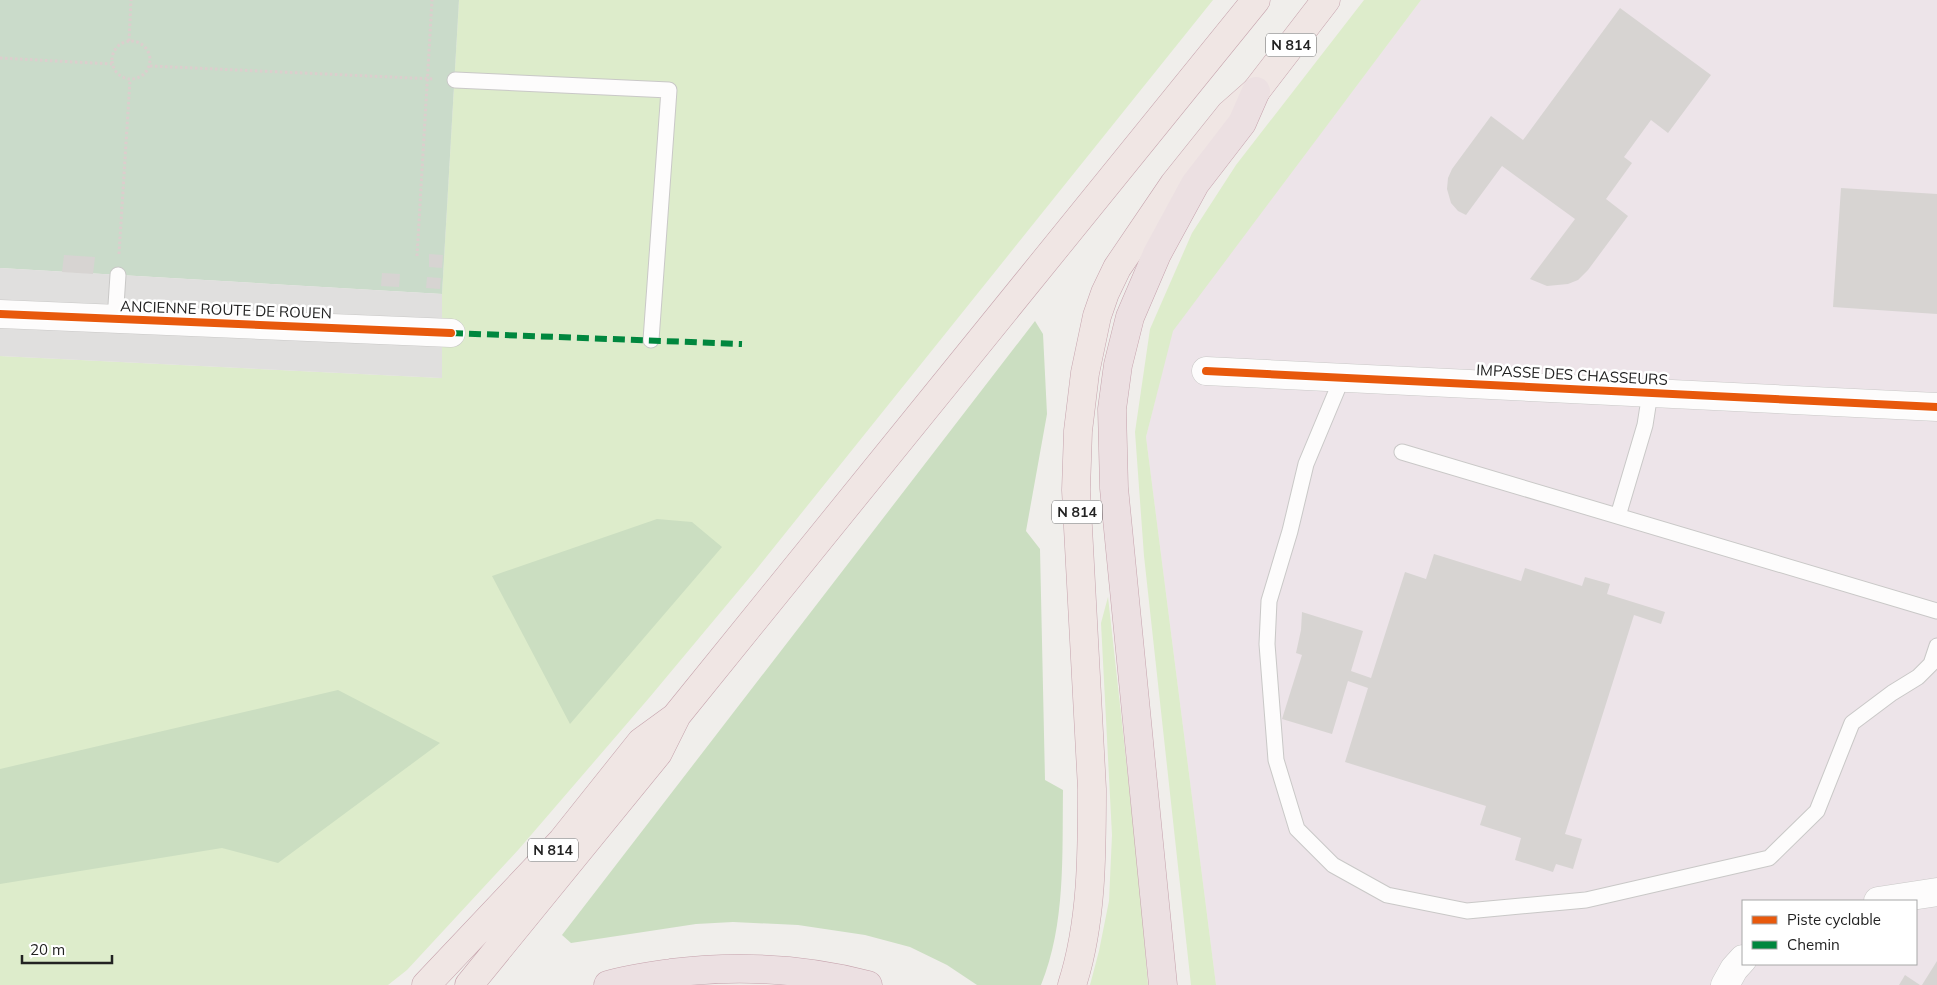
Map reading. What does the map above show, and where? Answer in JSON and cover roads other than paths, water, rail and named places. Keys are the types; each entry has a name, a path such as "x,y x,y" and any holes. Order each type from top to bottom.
{"highway":[{"name":"N 814","path":"469,985 658,753 677,715 1256,0"},
{"name":"N 814","path":"1072,985 1079,961 1085,926 1092,830 1092,789 1076,490 1078,430 1089,347 1105,293 1117,268 1134,241 1196,156 1230,114 1256,91 1326,0"},
{"path":"1163,985 1114,488 1112,433 1115,386 1123,340 1130,317 1157,254 1196,184 1215,156 1242,123 1256,91"},
{"name":"N 814","path":"426,985 562,841 641,742 677,715"},
{"path":"608,985 644,977 710,968 763,968 848,980 868,985"}],"street":[{"name":"ANCIENNE ROUTE DE ROUEN","path":"0,314 451,333"},
{"name":"IMPASSE DES CHASSEURS","path":"1206,371 1937,407"},
{"path":"1885,900 1937,892"},
{"path":"1725,985 1734,969 1742,960"}],"lane":[{"path":"454,80 670,90 651,340"},
{"path":"114,320 118,275"},
{"path":"1342,378 1306,464 1290,531 1269,601 1267,644 1276,760 1297,829 1333,865 1387,895 1467,911 1536,905 1586,900 1769,858 1817,811 1852,723 1892,693 1918,677 1931,664 1937,646"},
{"path":"1618,516 1645,425 1650,393"},
{"path":"1402,452 1937,611"}]}
